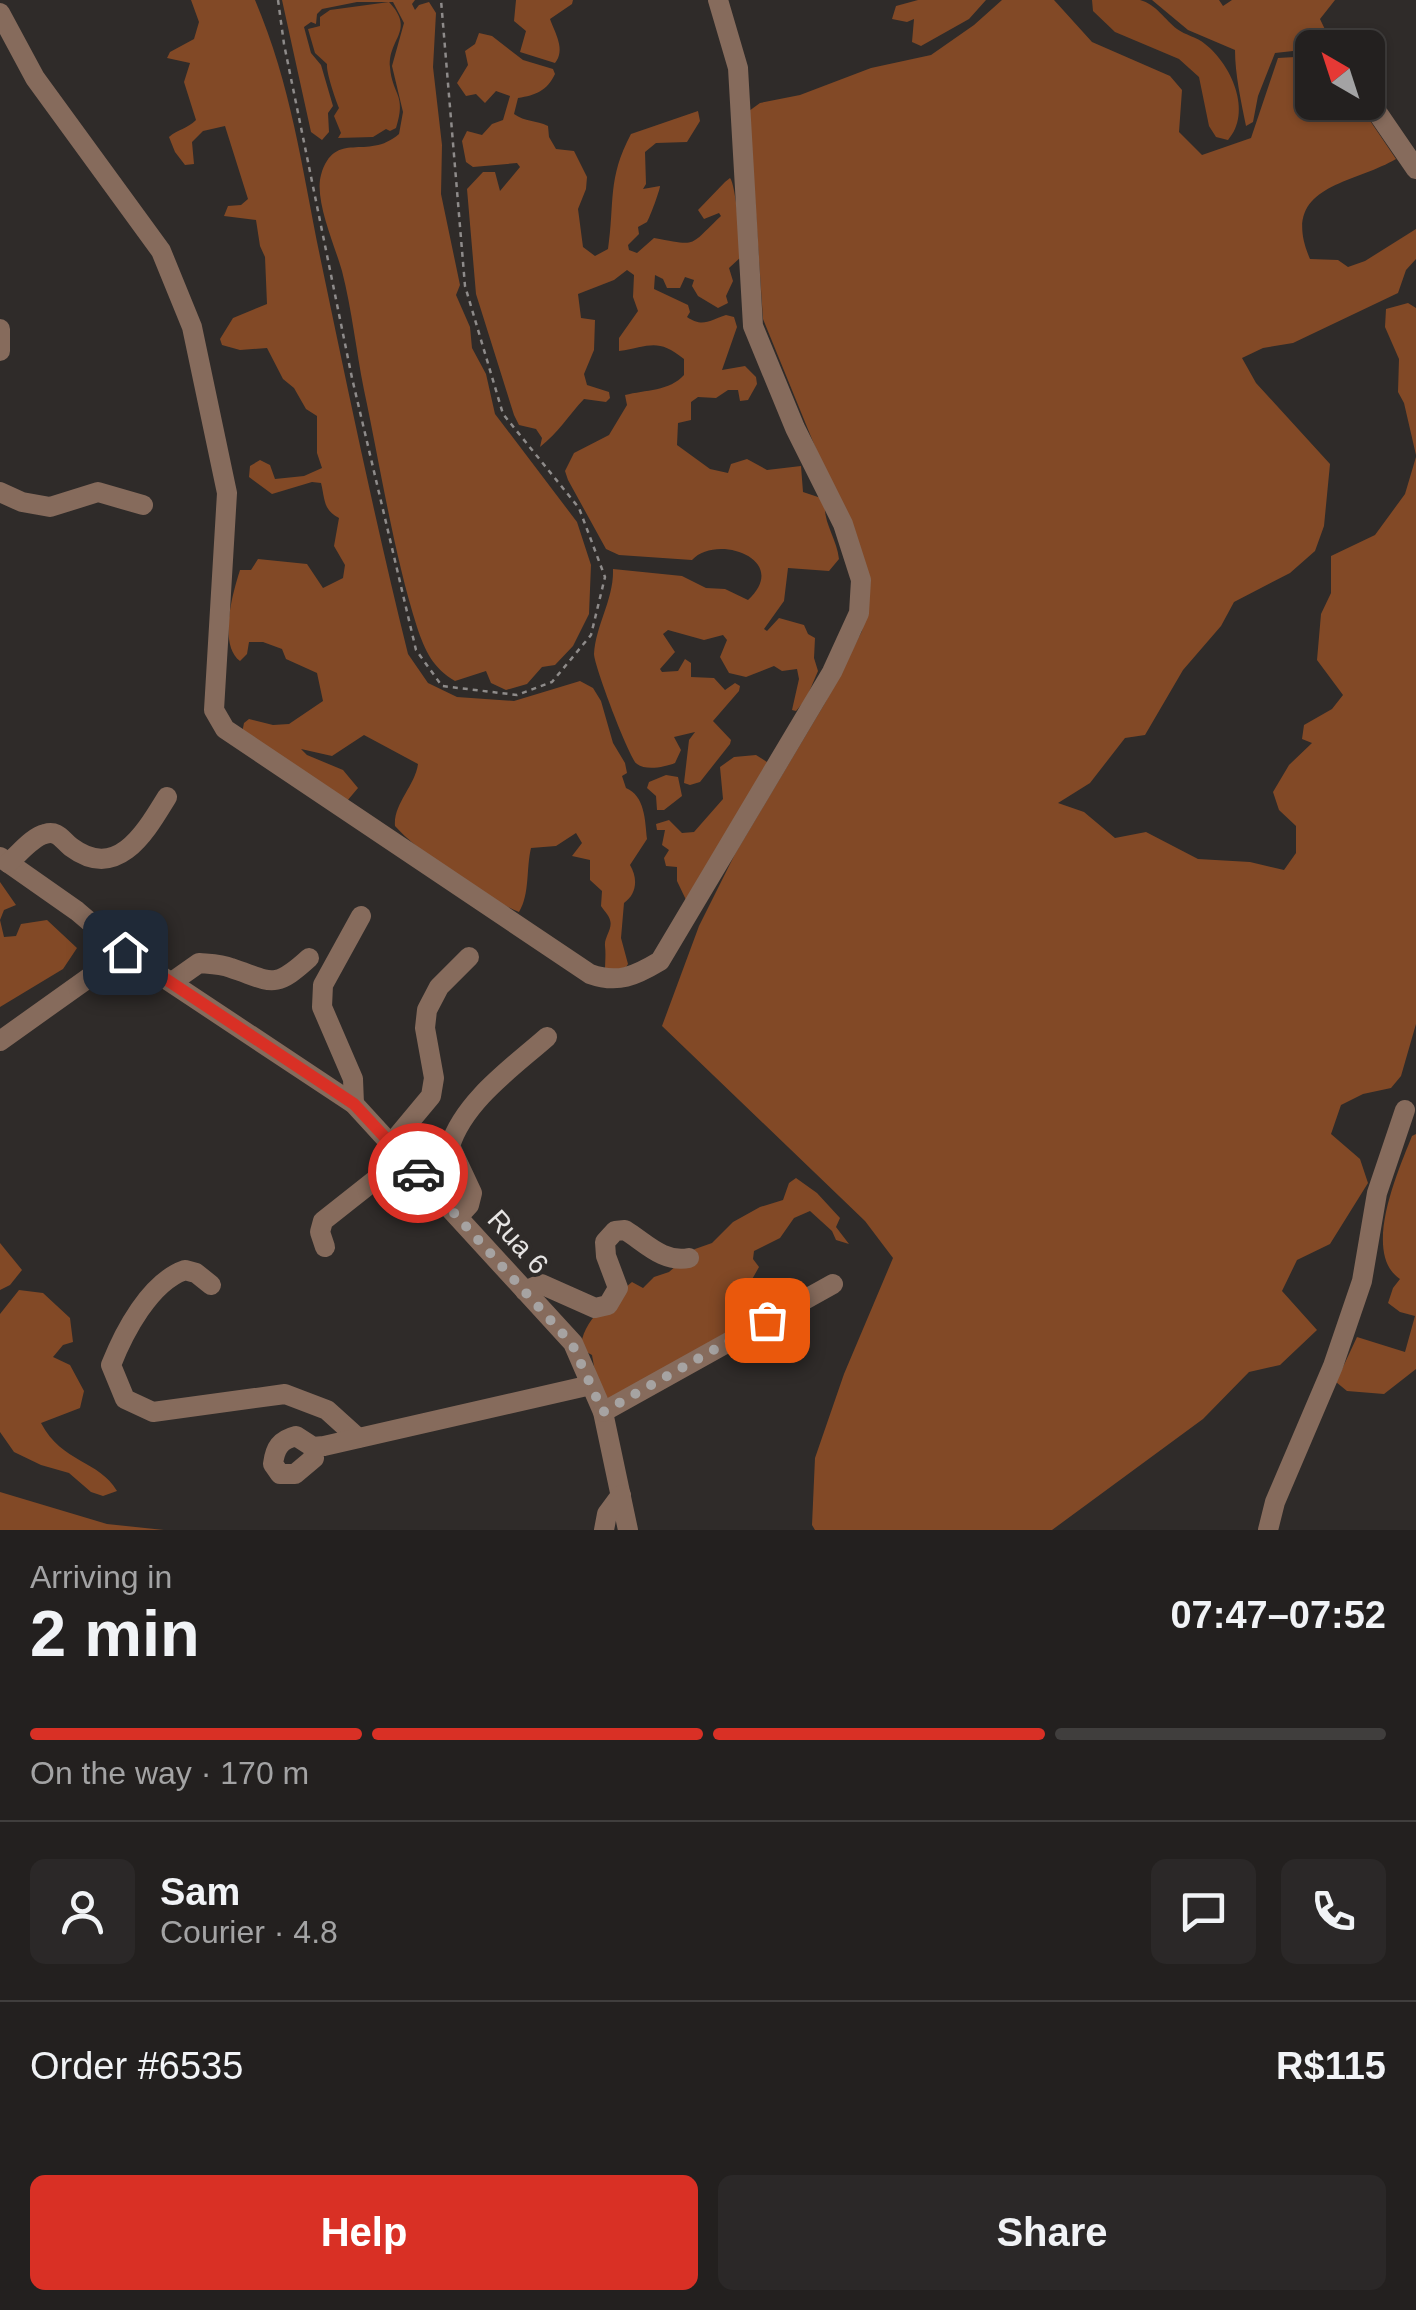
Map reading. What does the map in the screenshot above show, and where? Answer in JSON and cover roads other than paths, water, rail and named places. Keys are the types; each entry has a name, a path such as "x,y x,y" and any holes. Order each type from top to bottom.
{"street":[{"path":"0,13 35,78 161,251 192,327 227,493 214,710 225,729 590,974 608,980 629,978 660,961 832,672 859,612 861,580 843,524 795,428 753,326 738,68 718,0"},
{"path":"1382,120 1416,169"},
{"path":"0,329 0,351"},
{"path":"0,492 22,502 50,507 98,492 142,506"},
{"path":"4,860 50,832 95,859 113,857 136,843 167,797"},
{"name":"Rua 6","path":"4,860 78,911 125,952 354,1104 398,1151 572,1344 603,1412 628,1530"},
{"path":"354,1104 353,1079 322,1007 323,985 361,916"},
{"path":"0,1041 125,952"},
{"path":"325,1246 320,1232 323,1221 398,1151 431,1096 434,1078 425,1028 427,1010 439,987 469,957"},
{"path":"172,982 199,963 228,966 265,982 281,979 309,958"},
{"path":"458,1217 472,1193 450,1146 455,1130 486,1093 547,1036"},
{"path":"1268,1530 1275,1502 1333,1366 1362,1280 1378,1193 1405,1110"},
{"path":"525,1290 541,1284 595,1308 608,1305 618,1288 606,1256 606,1242 615,1231 625,1230 660,1255 677,1260 689,1258"},
{"path":"211,1284 185,1270 159,1286 111,1365 125,1399 154,1412 285,1394 327,1410 358,1438"},
{"path":"603,1412 833,1284"},
{"path":"313,1446 591,1385"},
{"path":"604,1530 607,1514 621,1495"}]}
